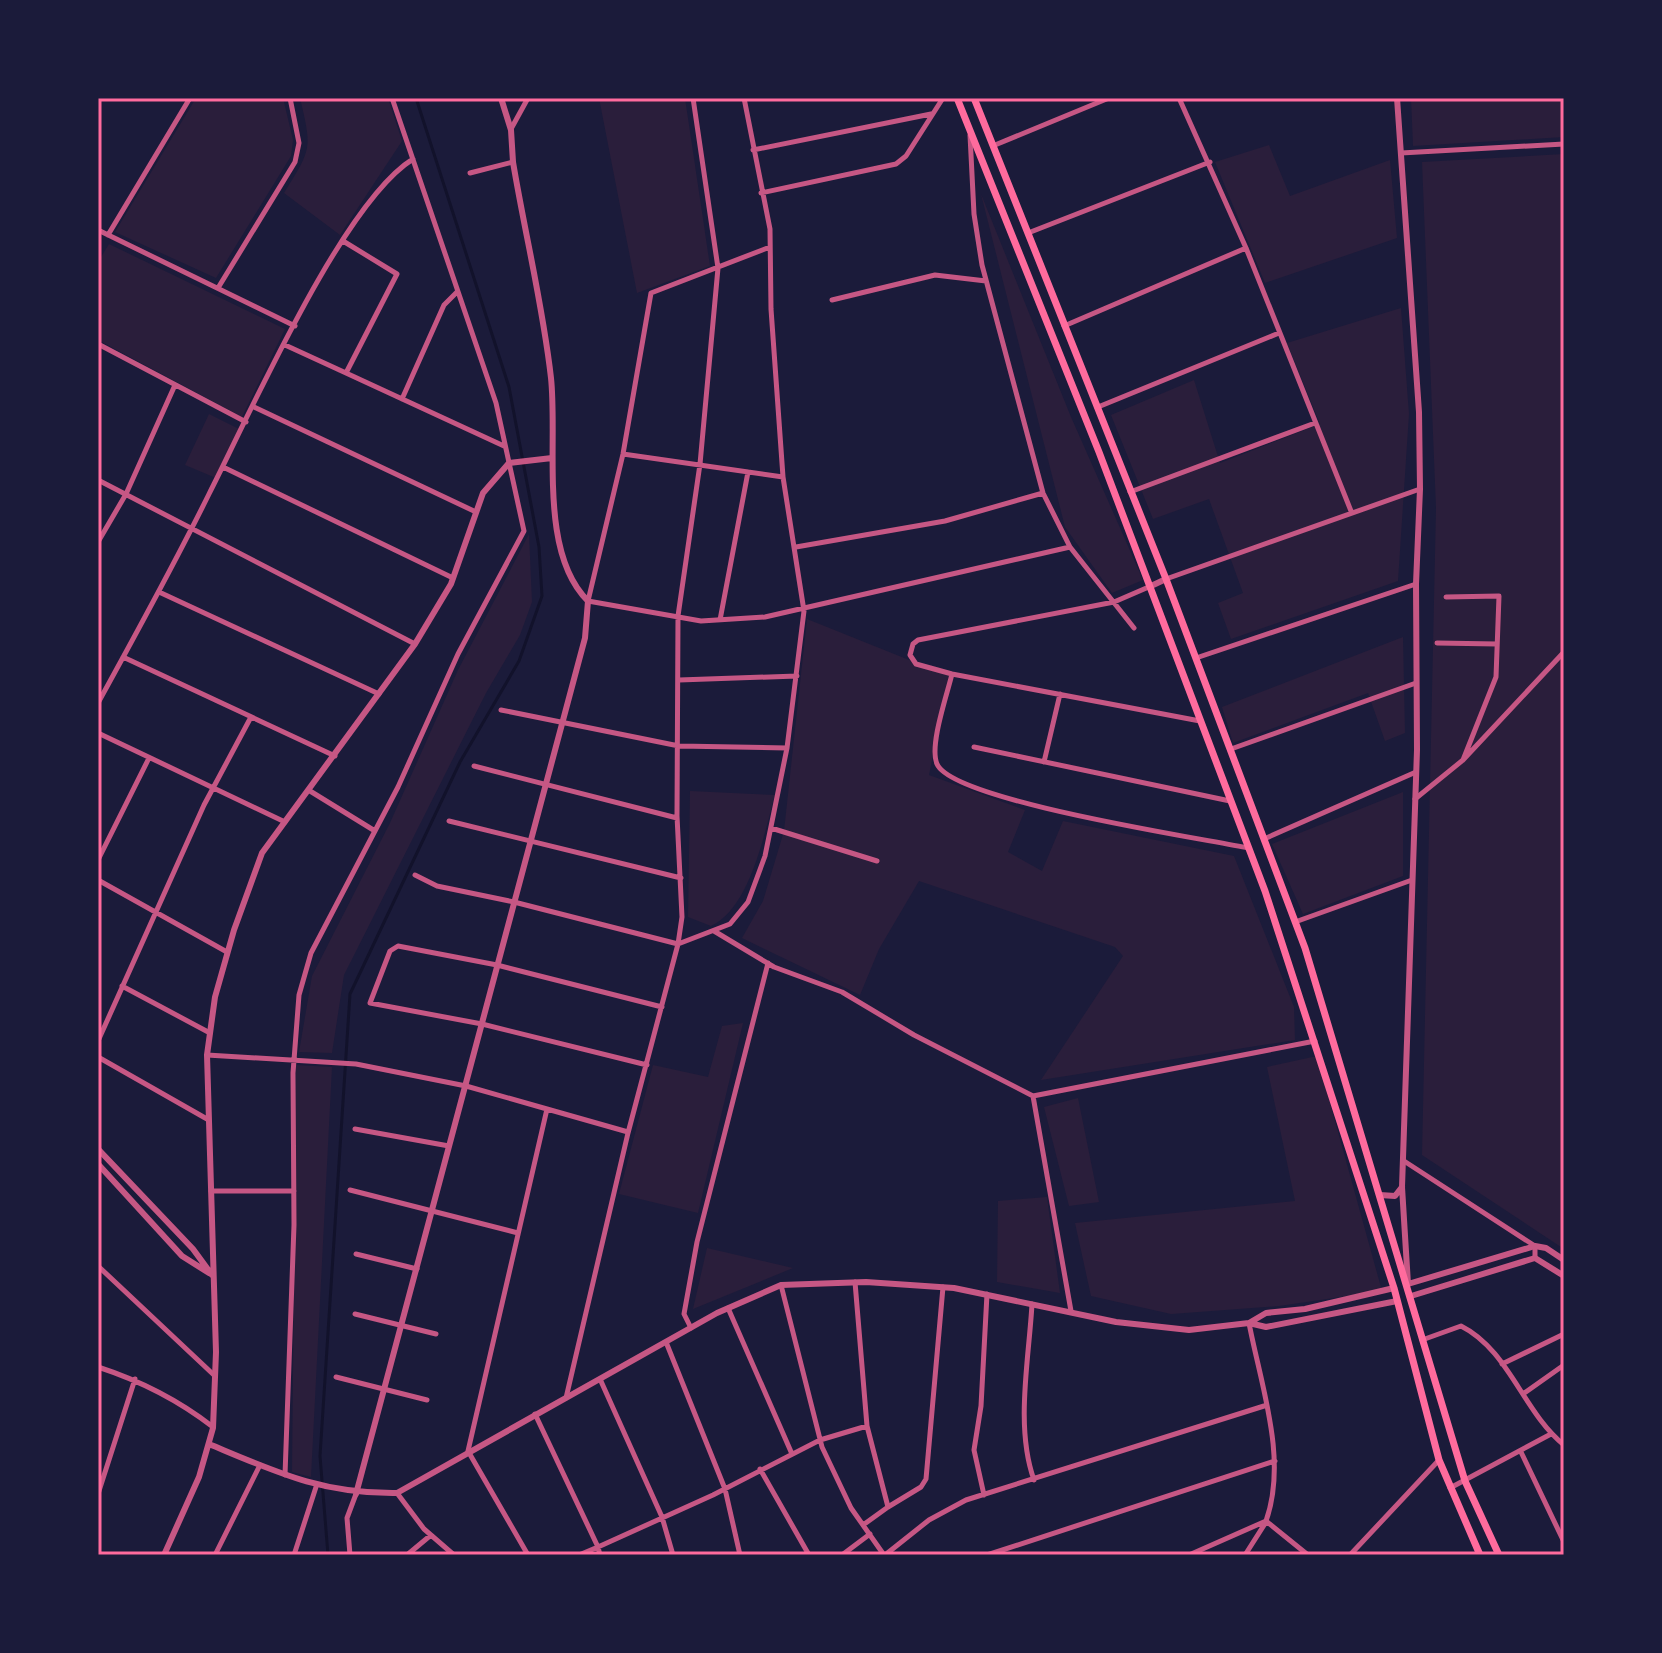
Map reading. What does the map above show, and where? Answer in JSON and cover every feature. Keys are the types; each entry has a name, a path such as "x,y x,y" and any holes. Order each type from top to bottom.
{"main road":[{"path":"957,98 1151,586 1248,848 1316,1041 1394,1288 1439,1460 1480,1555"},
{"path":"974,98 1166,579 1295,922 1408,1284 1465,1481 1499,1555"},
{"path":"1394,1288 1408,1284"},
{"path":"1397,1301 1411,1296"}],"street":[{"path":"108,235 190,98"},
{"path":"218,288 295,162 299,143 290,98"},
{"path":"285,1475 294,1191 294,1061 299,995 311,953 375,831 458,654 524,531 512,462 505,446 496,403 392,98"},
{"path":"501,98 511,130 513,162 551,380 552,458 559,531 572,585 588,601 720,620 804,611 1070,547"},
{"path":"511,130 528,98"},
{"path":"566,1398 628,1133 678,944 681,878 677,818 678,616 700,464 718,268 693,98"},
{"path":"415,875 437,886 514,902 678,944 730,924 748,902 771,828 787,748 804,611 783,477 771,309 770,247 744,98"},
{"path":"761,193 896,164 906,156 943,98"},
{"path":"995,145 1109,98"},
{"path":"1179,98 1246,248 1351,511"},
{"path":"1397,98 1419,412 1420,489 1416,584 1416,772 1402,1187 1408,1284 1535,1246"},
{"path":"753,150 932,114"},
{"path":"969,126 974,214 986,281 1043,493 1070,547 1134,628"},
{"path":"1401,153 1564,144"},
{"path":"99,701 159,592 295,326 343,241 398,168 413,159"},
{"path":"470,173 513,162"},
{"path":"1028,233 1210,162"},
{"path":"98,230 295,326"},
{"path":"343,241 397,274 346,373"},
{"path":"350,1555 347,1518 417,1269 585,638 588,601 623,454 651,293 770,247"},
{"path":"1064,326 1246,248"},
{"path":"832,300 935,275 986,281"},
{"path":"402,399 444,305 457,292"},
{"path":"1097,408 1279,333"},
{"path":"98,344 246,422"},
{"path":"285,345 505,446"},
{"path":"98,542 126,494 175,385"},
{"path":"254,407 476,512"},
{"path":"1130,492 1315,423"},
{"path":"623,454 783,477"},
{"path":"164,1555 199,1477 213,1428 215,1377 207,1055 227,952 262,853 336,756 415,644 453,578 483,493 512,462 527,458 552,458"},
{"path":"223,467 453,578"},
{"path":"720,620 748,472"},
{"path":"98,480 415,644"},
{"path":"1201,721 952,674 912,660 910,650 918,640 1114,602 1166,579 1420,489"},
{"path":"796,547 945,521 1043,493"},
{"path":"1196,658 1416,584"},
{"path":"159,592 379,695"},
{"path":"1446,597 1499,596 1496,677 1463,760"},
{"path":"1437,643 1497,644"},
{"path":"1414,799 1463,760 1564,652"},
{"path":"123,657 336,756"},
{"path":"952,674 934,752 943,774 959,784 1066,813 1248,848"},
{"path":"679,680 797,676"},
{"path":"1231,749 1416,683"},
{"path":"1044,762 1060,694"},
{"path":"501,710 562,719 679,746 787,748"},
{"path":"98,1041 213,789 251,717"},
{"path":"98,733 286,822"},
{"path":"974,747 1230,801"},
{"path":"98,860 149,758"},
{"path":"474,766 677,818"},
{"path":"1264,839 1416,772"},
{"path":"310,791 375,831"},
{"path":"449,821 681,878"},
{"path":"771,828 877,861"},
{"path":"98,880 227,952"},
{"path":"1295,922 1412,880"},
{"path":"713,930 768,963 842,992 914,1035 1033,1096 1316,1041"},
{"path":"647,1065 482,1024 370,1003 395,947 497,965 662,1007"},
{"path":"691,1328 684,1314 697,1242 768,963"},
{"path":"122,986 210,1033"},
{"path":"207,1055 356,1064 466,1086 628,1133"},
{"path":"98,1057 207,1119"},
{"path":"1033,1096 1071,1311"},
{"path":"528,1555 468,1451 547,1109"},
{"path":"355,1129 450,1146"},
{"path":"98,1149 193,1249 212,1275"},
{"path":"1404,1161 1535,1246 1546,1248 1564,1260"},
{"path":"98,1164 182,1256 212,1275"},
{"path":"1380,1195 1395,1196 1402,1187"},
{"path":"350,1190 433,1208 518,1233"},
{"path":"209,1191 294,1191"},
{"path":"1535,1246 1535,1258"},
{"path":"356,1254 417,1269"},
{"path":"1411,1296 1535,1258 1564,1276"},
{"path":"98,1266 215,1377"},
{"path":"855,1282 867,1426 888,1507"},
{"path":"209,1444 316,1487 356,1494 397,1493 691,1328 781,1285 855,1282 943,1287 1116,1322 1189,1330 1249,1323 1266,1327 1397,1301"},
{"path":"781,1285 820,1440 851,1508 885,1555 929,1520 984,1495 1264,1406"},
{"path":"863,1525 921,1487 926,1479 943,1287"},
{"path":"1249,1323 1266,1313 1305,1309 1394,1288"},
{"path":"984,1495 974,1450 981,1406 987,1294"},
{"path":"1033,1303 1025,1409 1028,1465 1034,1480"},
{"path":"728,1308 792,1454"},
{"path":"355,1314 436,1334"},
{"path":"1245,1555 1266,1521 1275,1495 1275,1461 1249,1323"},
{"path":"1422,1340 1461,1326 1476,1333 1551,1434 1564,1445"},
{"path":"1502,1364 1564,1334"},
{"path":"666,1342 725,1489 740,1555"},
{"path":"1523,1394 1564,1365"},
{"path":"98,1367 135,1379 183,1403 213,1428"},
{"path":"336,1377 427,1400"},
{"path":"600,1378 662,1517 673,1555"},
{"path":"98,1494 135,1379"},
{"path":"535,1414 600,1555"},
{"path":"579,1555 725,1489 820,1440 867,1426"},
{"path":"1450,1488 1551,1434"},
{"path":"1521,1452 1564,1542"},
{"path":"1350,1555 1439,1460"},
{"path":"987,1555 1275,1461"},
{"path":"215,1555 260,1465"},
{"path":"760,1469 809,1555"},
{"path":"294,1555 316,1487"},
{"path":"397,1493 431,1535 454,1555"},
{"path":"1189,1555 1266,1521"},
{"path":"1266,1521 1308,1555"},
{"path":"842,1555 870,1534"},
{"path":"407,1555 431,1535"}],"shaded area":[{"path":"196,98 283,98 293,140 291,156 216,278 115,232"},
{"path":"300,98 388,98 402,141 340,235 284,193 307,148"},
{"path":"599,98 685,98 710,266 637,293"},
{"path":"1411,98 1564,98 1564,137 1413,146"},
{"path":"1269,145 1290,196 1390,160 1397,238 1265,283 1215,162"},
{"path":"1564,154 1564,1249 1422,1155 1436,508 1422,162"},
{"path":"981,194 1071,417 1143,580 1112,593 1065,527"},
{"path":"109,244 285,329 242,417 98,340 98,262"},
{"path":"1401,308 1409,414 1398,581 1231,639 1218,603 1243,593 1209,499 1153,519 1111,415 1194,380 1220,463 1320,424 1287,343"},
{"path":"209,414 239,429 216,478 185,465"},
{"path":"529,534 532,602 520,635 486,693 344,975 332,1053 299,1052 312,976 390,823 458,670"},
{"path":"807,619 949,676 929,775 1025,810 1008,852 1042,871 1063,821 1234,856 1294,1007 1295,1040 1041,1080 1123,956 1115,947 919,881 879,949 860,995 742,938 763,901 784,831"},
{"path":"1403,637 1405,733 1385,741 1368,693 1233,743 1222,707"},
{"path":"690,791 775,795 754,868 745,887 724,917 711,926 688,917"},
{"path":"1403,792 1403,876 1303,914 1272,844"},
{"path":"743,1023 698,1213 619,1194 653,1065 708,1077 722,1026"},
{"path":"1317,1056 1382,1291 1279,1306 1171,1314 1091,1296 1075,1223 1295,1201 1267,1067"},
{"path":"296,1065 332,1067 311,1477 292,1472"},
{"path":"1078,1098 1099,1202 1069,1206 1044,1107"},
{"path":"1047,1197 1060,1293 997,1282 998,1201"},
{"path":"707,1248 793,1268 693,1309"}],"waterway":[{"path":"328,1555 320,1456 350,994 460,762 519,661 542,596 539,547 509,387 416,98"}]}
